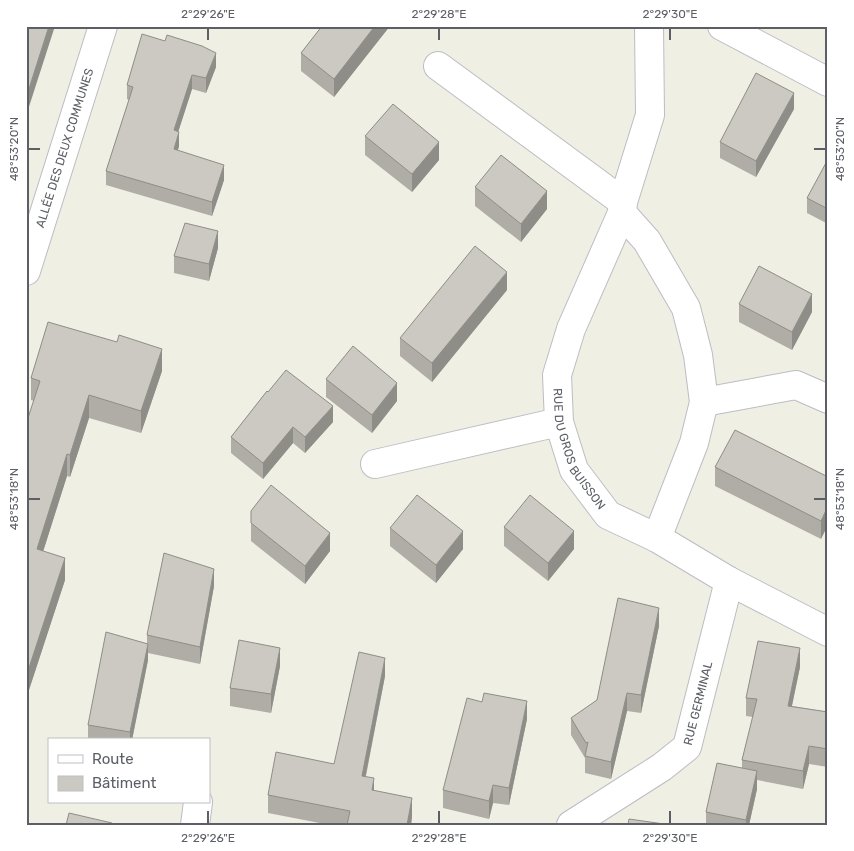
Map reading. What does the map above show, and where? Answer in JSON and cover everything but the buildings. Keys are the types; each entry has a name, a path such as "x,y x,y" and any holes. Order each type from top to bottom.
{"street":[{"name":"ALLÉE DES DEUX COMMUNES","path":"26,271 103,26"},
{"name":"RUE DU GROS BUISSON","path":"649,26 650,115 622,208 571,329 557,375 559,422 574,470 608,515 657,538 729,582 828,632"},
{"path":"722,26 828,82"},
{"path":"438,66 622,208 647,241 686,308 698,355 704,402 694,443 657,538"},
{"path":"704,402 796,385 828,399"},
{"path":"375,464 559,422"},
{"name":"RUE GERMINAL","path":"570,825 662,767 687,747 729,582"},
{"path":"194,825 198,804"}]}
